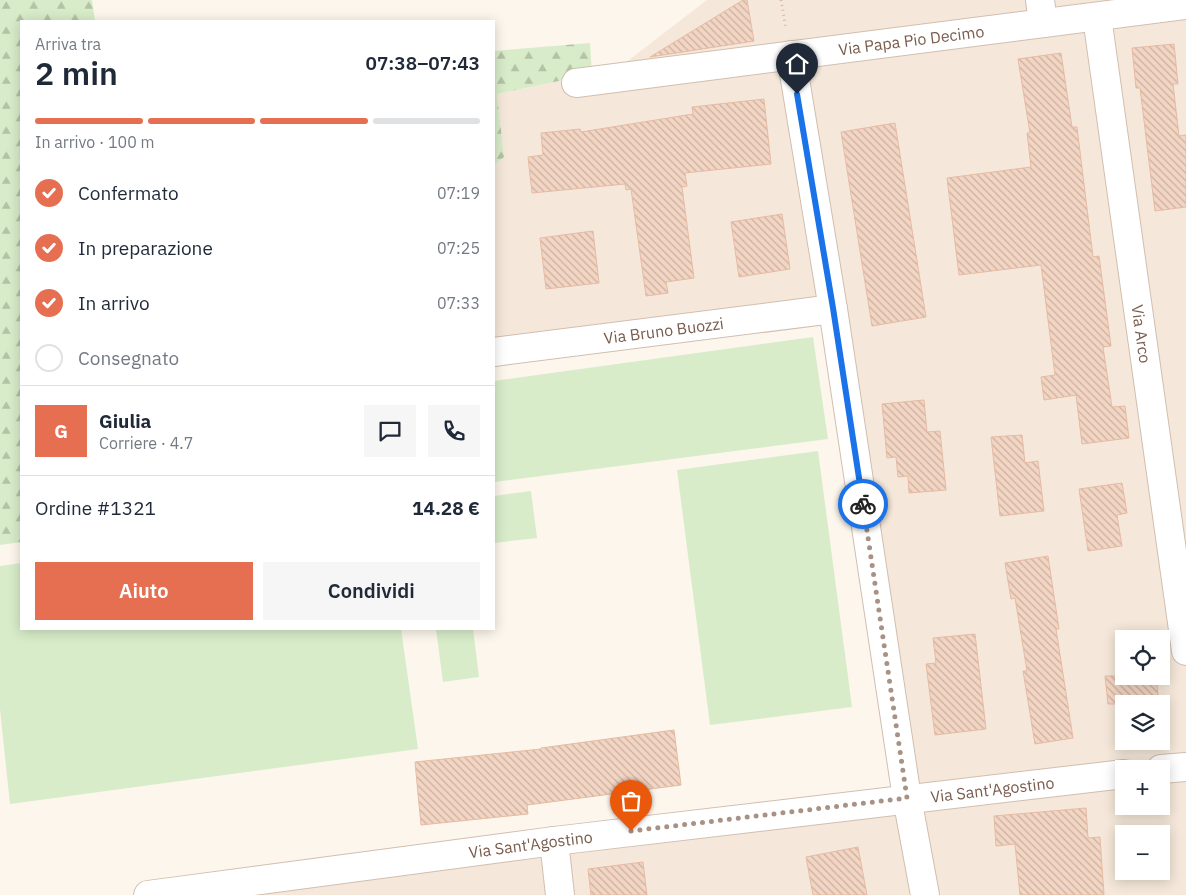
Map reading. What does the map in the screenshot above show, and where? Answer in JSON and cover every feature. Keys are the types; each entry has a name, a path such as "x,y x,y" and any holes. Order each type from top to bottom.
{"street":[{"name":"Via Papa Pio Decimo","path":"576,83 791,55 1042,12 1096,17 1186,5"},
{"name":"Via Arco","path":"1096,17 1186,650"},
{"path":"791,55 833,308 907,798 925,895"},
{"name":"Via Bruno Buozzi","path":"495,352 833,308"},
{"path":"1170,769 1186,767"},
{"name":"Via Sant'Agostino","path":"148,895 554,841 1115,775"},
{"path":"554,841 560,895"}],"shaded area":[{"path":"707,0 1186,0 1186,895 180,895 913,808 840,304 495,348 495,164 504,157 497,94 592,74 612,73"}],"green space":[{"path":"0,0 92,0 95,20 20,20 20,542 0,545"},
{"path":"590,43 592,74 497,94 504,157 495,164 495,51"},
{"path":"813,337 828,439 495,482 495,381"},
{"path":"818,451 852,707 710,725 677,470"},
{"path":"531,491 537,538 495,543 495,496"},
{"path":"20,563 20,630 401,630 418,749 10,804 0,709 0,566"},
{"path":"436,630 473,630 479,677 443,682"}],"building":[{"path":"743,0 747,0 754,41 650,57"},
{"path":"1174,44 1178,84 1173,84 1179,136 1186,135 1186,207 1155,211 1140,88 1136,88 1132,48"},
{"path":"1061,53 1072,127 1077,127 1093,257 1099,256 1111,346 1103,347 1112,407 1125,406 1129,438 1082,444 1076,395 1044,400 1041,377 1055,375 1041,265 959,275 947,178 1031,167 1027,133 1030,133 1018,59"},
{"path":"764,99 771,164 685,173 687,186 682,187 694,278 666,282 668,293 646,296 631,189 626,190 625,184 532,193 528,157 543,155 541,133 580,129 581,132 693,114 692,107"},
{"path":"895,123 926,317 872,326 841,132"},
{"path":"782,214 790,269 739,277 731,222"},
{"path":"593,231 599,283 546,289 540,238"},
{"path":"924,400 927,432 940,431 946,490 909,493 908,476 898,477 896,457 887,458 882,404"},
{"path":"1022,435 1025,463 1038,461 1044,511 1000,516 991,437"},
{"path":"1122,483 1127,513 1117,515 1122,546 1088,551 1079,489"},
{"path":"1048,556 1059,629 1056,629 1073,738 1035,744 1023,671 1027,671 1015,598 1011,599 1005,563"},
{"path":"975,634 986,729 935,735 926,664 936,663 933,638"},
{"path":"1105,676 1115,676 1115,685 1157,685 1158,695 1115,695 1115,704 1108,704"},
{"path":"674,730 681,785 527,805 528,814 421,825 415,762 541,749"},
{"path":"1086,808 1088,838 1100,837 1104,895 1020,895 1015,844 996,846 994,816"},
{"path":"858,847 867,895 813,895 806,857"},
{"path":"643,862 647,895 591,895 588,869"}],"way so far":[{"path":"631,831 907,798 863,504"}],"route":[{"path":"797,94 833,308 863,504"}]}
